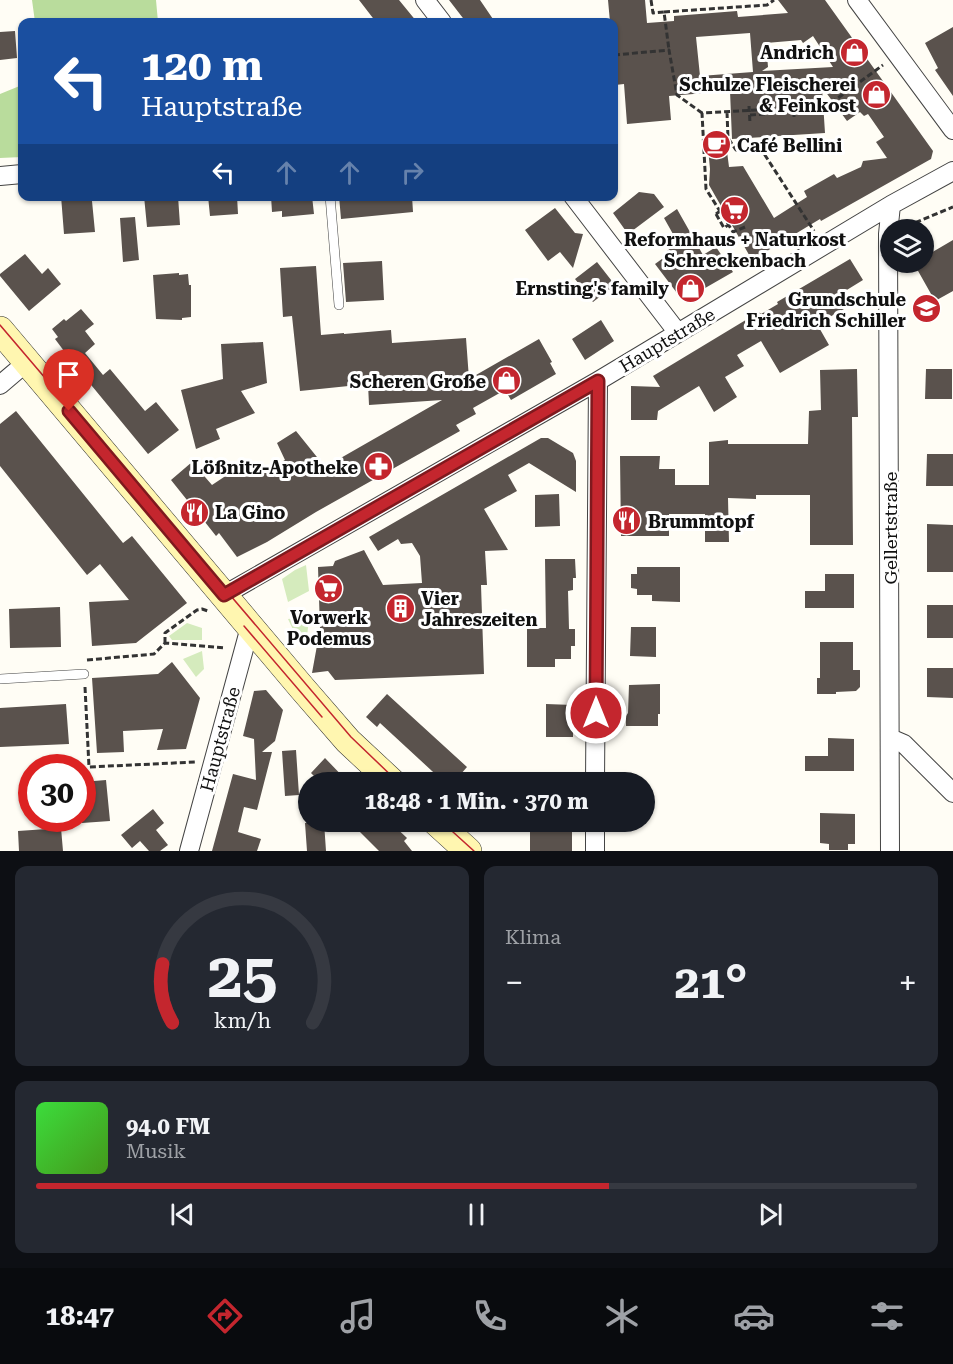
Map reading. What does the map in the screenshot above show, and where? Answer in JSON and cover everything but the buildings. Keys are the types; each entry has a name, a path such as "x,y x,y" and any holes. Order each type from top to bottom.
{"main road":[{"path":"0,330 213,602 250,627 348,741 381,772"},
{"path":"447,832 468,851"}],"street":[{"path":"425,0 439,18"},
{"path":"857,0 953,130"},
{"name":"Hauptstraße","path":"213,602 598,381 891,205 953,171"},
{"path":"0,176 18,174"},
{"path":"577,201 678,333"},
{"name":"Gellertstraße","path":"891,205 888,234 891,851"},
{"path":"0,386 27,362"},
{"path":"595,772 598,381"},
{"name":"Hauptstraße","path":"189,851 250,627"},
{"path":"890,738 904,744 953,793"},
{"path":"595,832 595,851"}],"lane":[{"path":"330,201 339,305"},
{"path":"0,679 84,675"}],"path":[{"path":"651,0 653,13 767,5 774,0"},
{"path":"664,12 677,95 702,113 827,106 897,55"},
{"path":"618,55 669,50"},
{"path":"794,103 794,117"},
{"path":"749,106 750,123"},
{"path":"750,115 766,114 766,110"},
{"path":"728,112 728,138 736,150 761,149 824,246"},
{"path":"702,113 706,189 733,232 745,227"},
{"path":"925,219 953,207"},
{"path":"723,209 716,214 724,228 728,225"},
{"path":"213,602 197,610 165,633 165,643 154,654 83,660 89,767 214,761"},
{"path":"165,643 232,648"}],"green space":[{"path":"32,0 156,0 158,18 34,18"},
{"path":"18,87 18,157 0,158 0,94"},
{"path":"306,565 309,591 288,602 282,579"},
{"path":"309,617 307,637 298,640 288,619"},
{"path":"187,623 202,628 202,640 172,640 169,636"},
{"path":"202,651 204,669 196,677 183,659"}],"tram line":[{"path":"0,325 351,737 388,772"},
{"path":"244,626 322,717"},
{"path":"453,832 474,851"}],"place":[{"name":"Andrich","path":"855,52"},
{"name":"Schulze Fleischerei & Feinkost","path":"877,94"},
{"name":"Café Bellini","path":"716,145"},
{"name":"Reformhaus + Naturkost Schreckenbach","path":"735,210"},
{"name":"Ernsting's family","path":"690,288"},
{"name":"Grundschule Friedrich Schiller","path":"927,309"},
{"name":"Scheren Große","path":"507,381"},
{"name":"Lößnitz-Apotheke","path":"379,467"},
{"name":"La Gino","path":"194,512"},
{"name":"Brummtopf","path":"627,521"},
{"name":"Vorwerk Podemus","path":"329,588"},
{"name":"Vier Jahreszeiten","path":"400,608"}],"route":[{"path":"69,411 224,595 598,381 596,713"}]}
